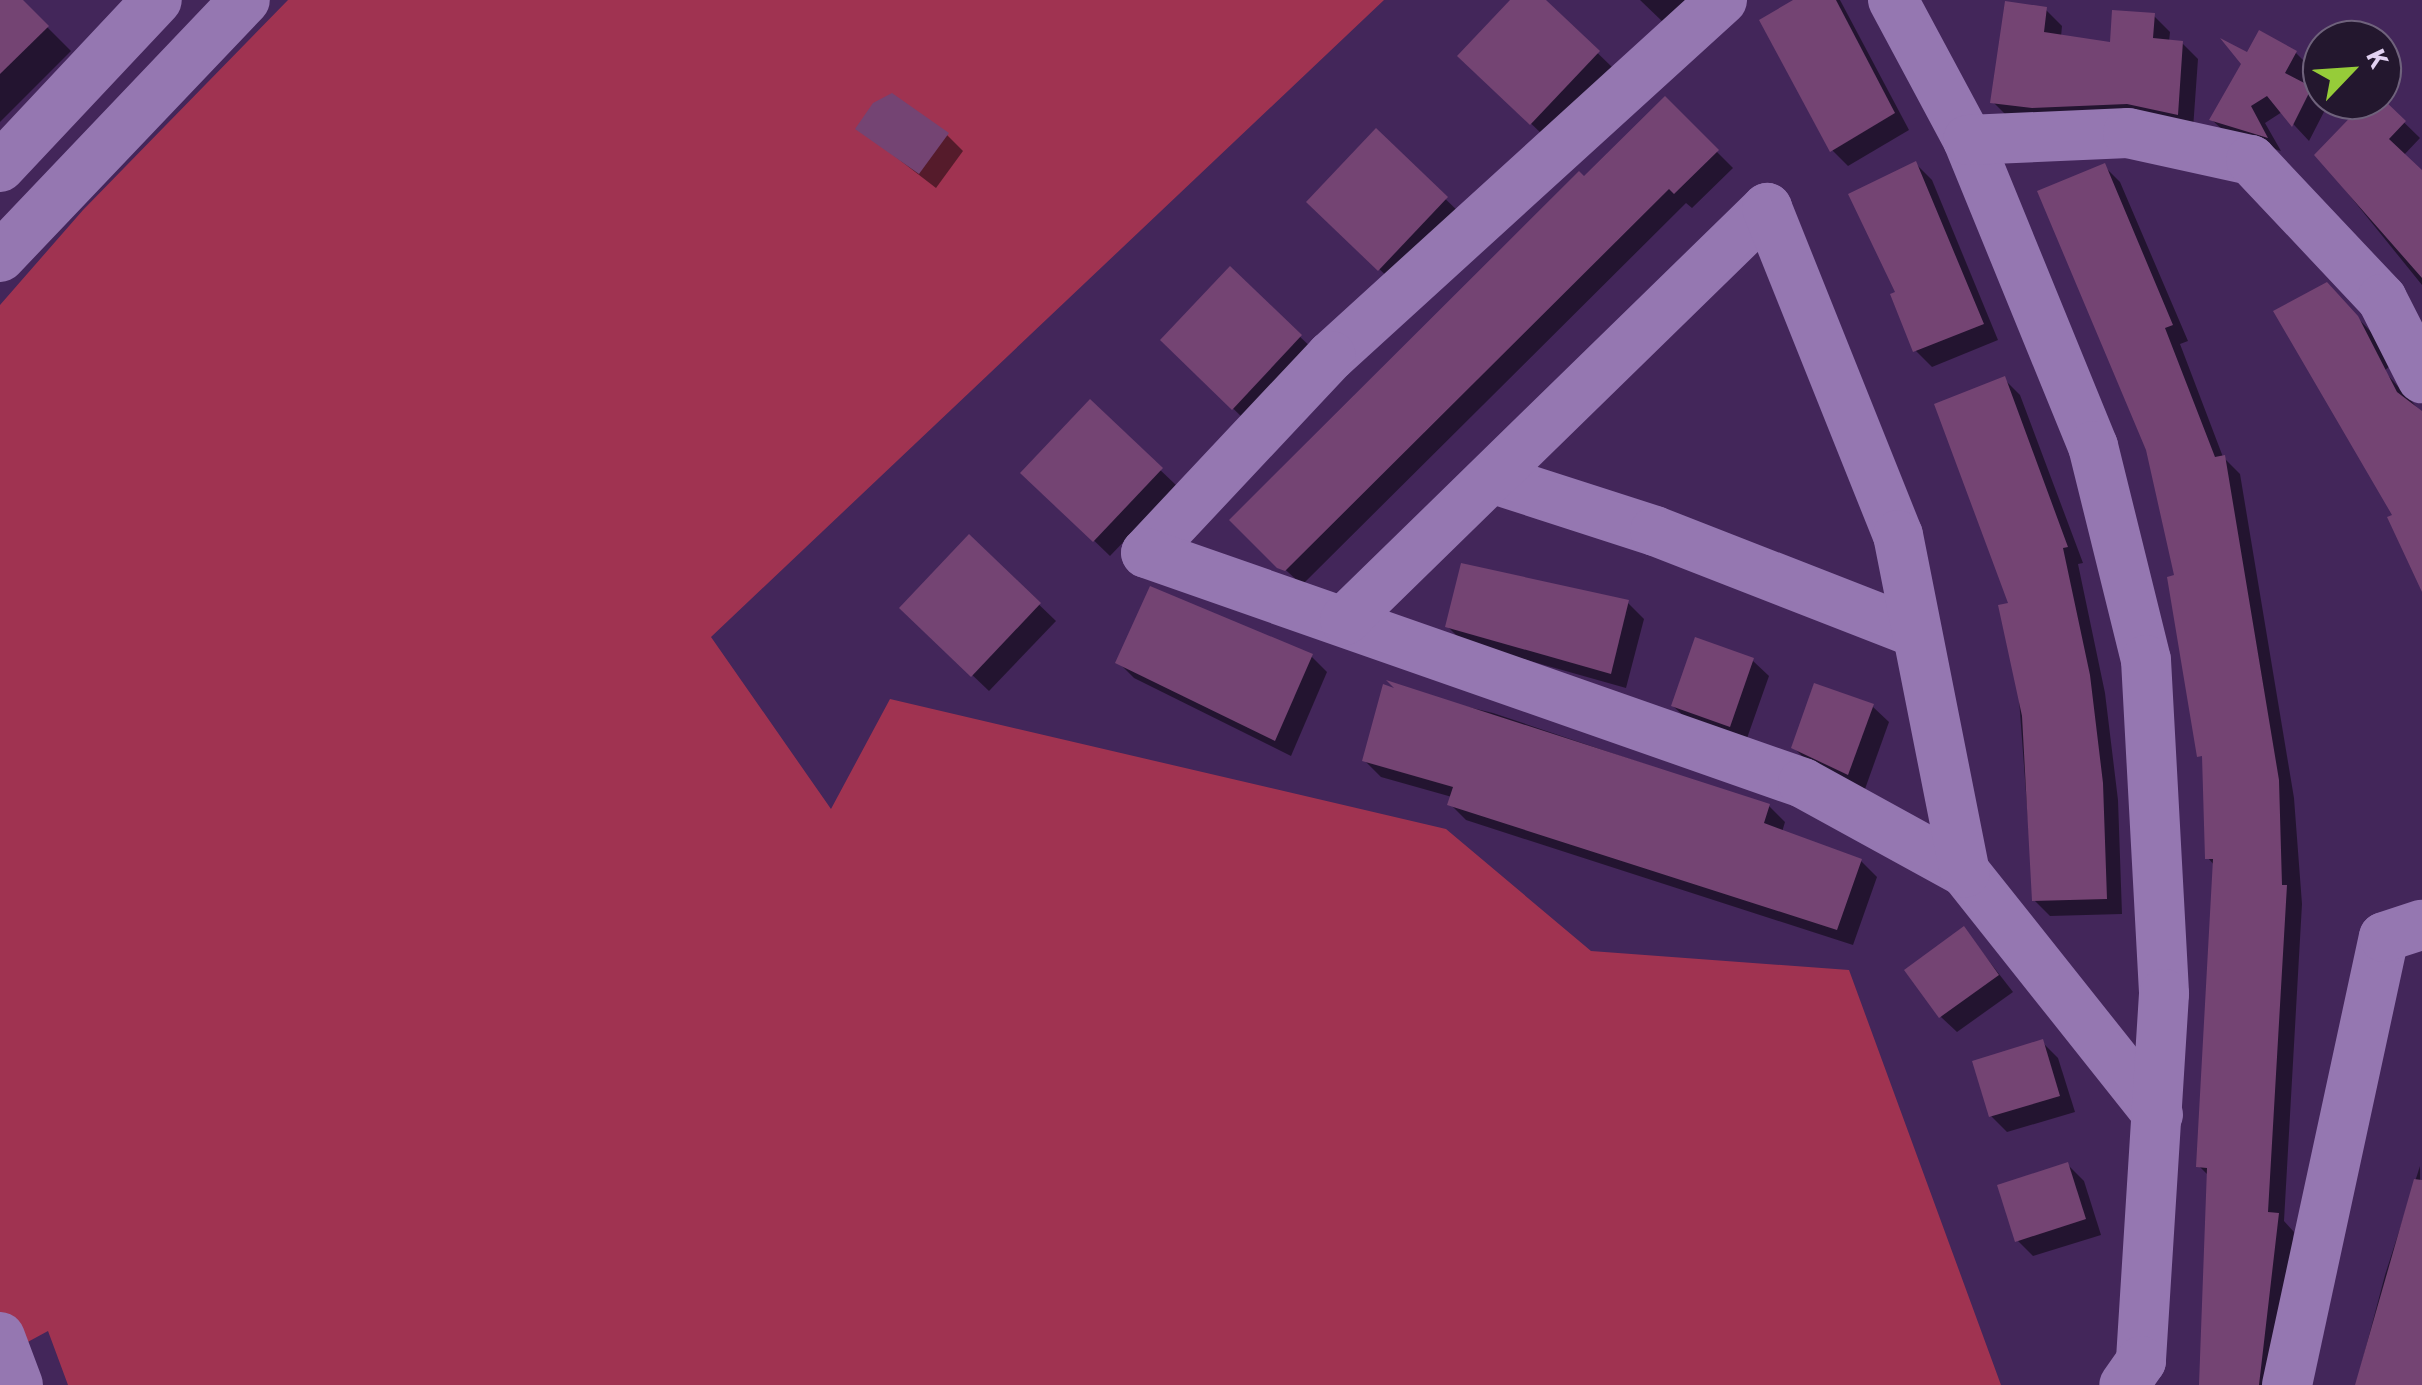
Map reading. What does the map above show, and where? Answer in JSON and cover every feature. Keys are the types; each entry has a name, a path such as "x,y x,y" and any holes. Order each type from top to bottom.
{"street":[{"path":"0,257 245,0"},
{"path":"1722,0 1331,356 1146,553 1803,782 1965,872 2158,1115"},
{"path":"1893,0 1968,140 2094,446 2146,660 2164,994 2138,1377"},
{"path":"0,168 135,8 178,68"},
{"path":"1968,140 2128,133 2251,160 2382,299 2422,378"},
{"path":"1345,620 1767,208 1898,535 1965,872"},
{"path":"1490,478 1654,531 1917,632"},
{"path":"2287,1385 2384,938 2422,925"},
{"path":"0,1337 18,1385"}],"shaded area":[{"path":"288,0 1384,0 711,637 831,809 890,699 1446,829 1591,951 1849,970 2001,1385 68,1385 48,1331 0,1357 0,305 83,210"}],"building":[{"path":"0,0 23,0 49,26 0,74"},
{"path":"1510,0 1546,0 1600,51 1530,125 1457,56"},
{"path":"1793,0 1836,0 1895,113 1830,152 1759,20"},
{"path":"2005,1 2047,7 2044,32 2110,42 2112,10 2155,13 2153,38 2183,41 2178,115 2127,104 2032,108 1990,103"},
{"path":"2259,30 2297,51 2285,73 2302,82 2302,107 2292,127 2267,96 2251,106 2268,138 2209,120 2241,64 2220,38 2247,52"},
{"path":"892,93 949,133 919,174 855,129 873,103"},
{"path":"1665,96 1719,150 1674,194 1669,189 1285,571 1277,568 1229,520 1579,171 1584,176"},
{"path":"2402,117 2406,121 2389,139 2422,170 2422,278 2314,155 2348,120"},
{"path":"1376,128 1448,197 1378,271 1306,202"},
{"path":"1916,161 1984,324 1913,352 1890,294 1895,292 1848,194"},
{"path":"2105,163 2173,325 2165,328 2215,457 2225,455 2279,780 2282,885 2287,885 2268,1212 2279,1213 2259,1385 2199,1385 2207,1168 2196,1167 2213,859 2205,859 2202,756 2197,757 2167,577 2174,575 2146,450 2037,191"},
{"path":"1230,266 1302,335 1232,410 1160,340"},
{"path":"2327,282 2358,316 2397,392 2422,411 2422,592 2387,517 2392,515 2273,311"},
{"path":"2005,376 2068,547 2063,548 2090,675 2103,783 2107,899 2032,901 2022,716 1998,605 2008,603 1934,404"},
{"path":"1090,399 1163,468 1093,542 1020,473"},
{"path":"969,534 1041,603 971,677 899,608"},
{"path":"1461,563 1629,600 1611,674 1445,627"},
{"path":"1150,586 1313,654 1275,741 1115,663"},
{"path":"1695,637 1754,658 1730,727 1671,706"},
{"path":"1386,680 1770,804 1764,823 1862,859 1837,930 1447,805 1453,787 1362,761 1383,684 1394,688"},
{"path":"1814,683 1874,704 1848,775 1791,748"},
{"path":"1964,926 1999,975 1939,1018 1904,970"},
{"path":"2043,1039 2060,1096 1989,1117 1972,1061"},
{"path":"2068,1162 2086,1219 2015,1242 1997,1185"},
{"path":"2414,1179 2422,1180 2422,1385 2355,1385"}]}
